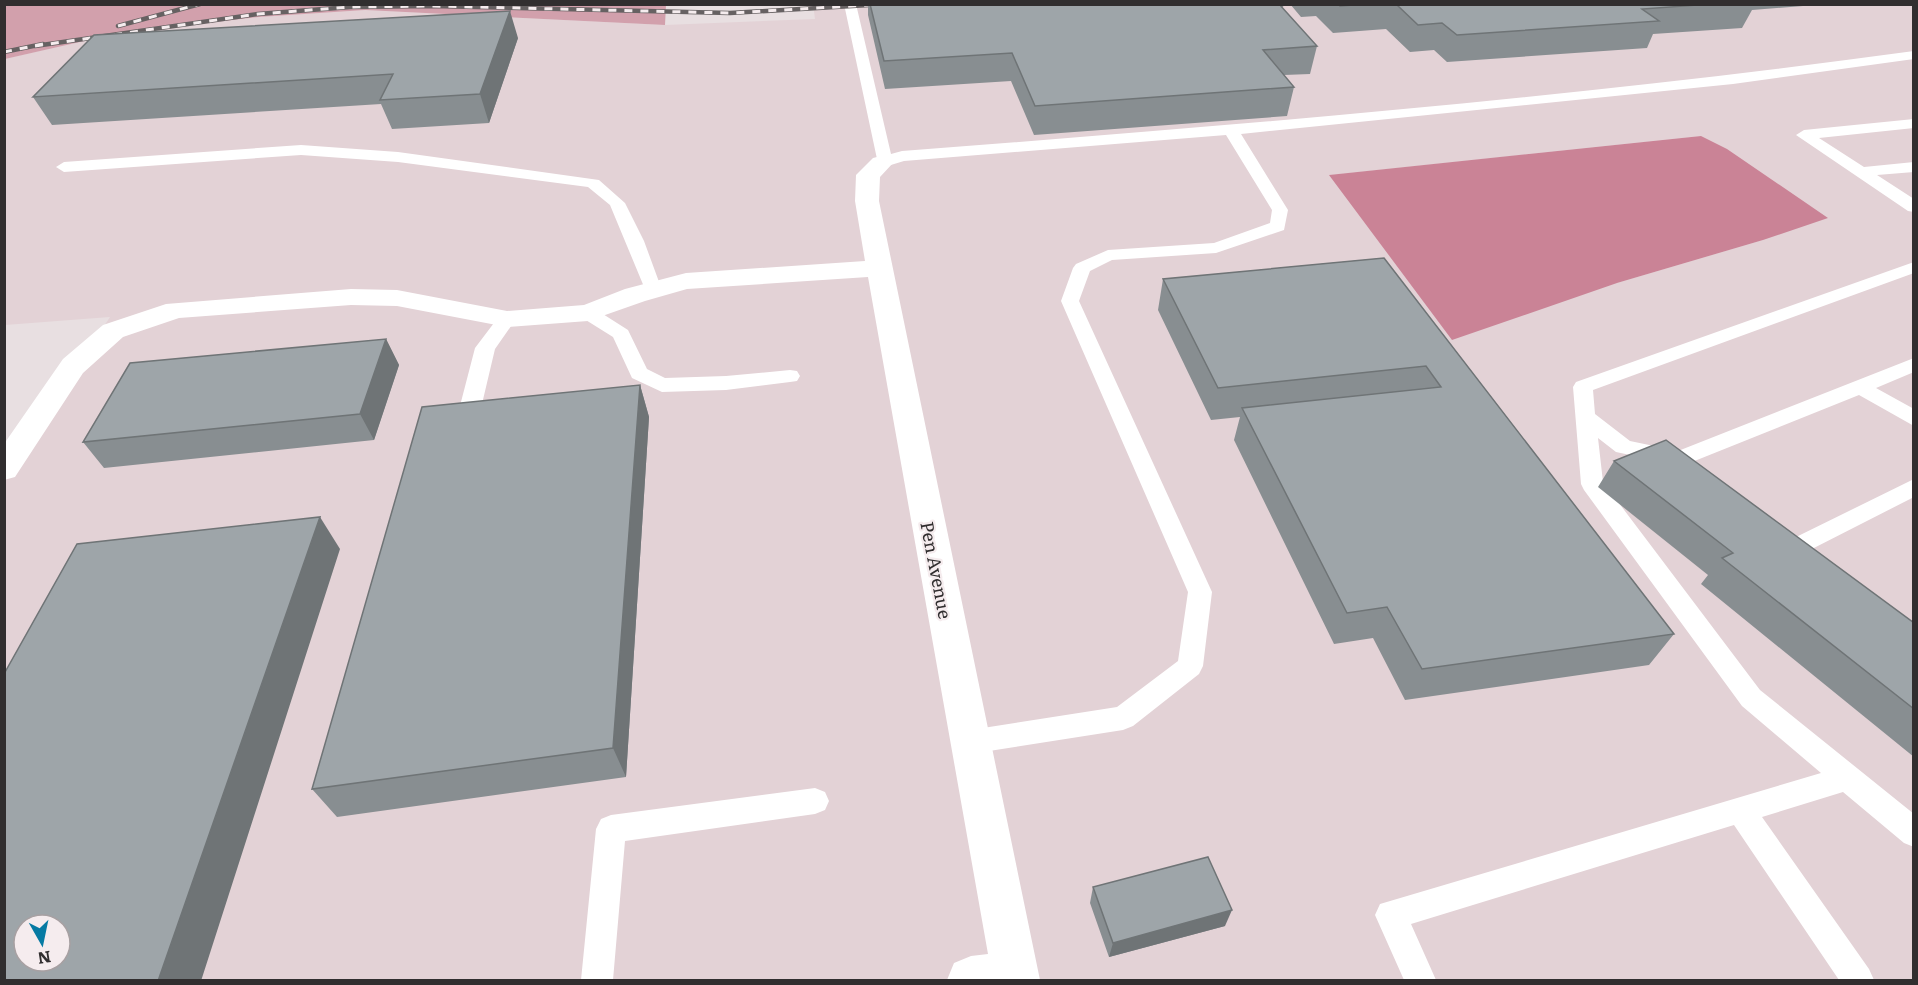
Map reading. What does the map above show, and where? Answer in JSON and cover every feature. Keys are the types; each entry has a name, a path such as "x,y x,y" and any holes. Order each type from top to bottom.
{"street":[{"name":"Pen Avenue","path":"883,162 868,175 867,201 970,742 1000,978"},
{"path":"4,470 73,366 113,331 176,310 351,297 397,298 507,319 588,313 686,281 880,268"}],"lane":[{"path":"850,4 883,162 902,156 1231,129 1733,80 1914,55"},
{"path":"1914,123 1804,135 1914,207"},
{"path":"970,742 1123,718 1190,666 1200,592 1070,301 1082,268 1108,255 1216,248 1278,226 1280,210 1231,129"},
{"path":"64,166 301,150 398,157 593,183 617,203 635,241 653,290"},
{"path":"1861,172 1914,167"},
{"path":"1914,267 1583,387 1592,484 1751,698 1914,833"},
{"path":"588,313 621,334 639,373 662,385 726,383 790,376"},
{"path":"466,425 485,348 507,319"},
{"path":"1682,458 1914,364"},
{"path":"1860,387 1914,419"},
{"path":"1585,417 1624,447 1682,458 1700,471"},
{"path":"1819,559 1791,538 1914,487"},
{"path":"1420,981 1391,915 1847,778"},
{"path":"597,981 611,829 815,801"},
{"path":"1740,810 1858,981"}],"shaded area":[{"path":"813,4 1913,5 1913,980 5,980 5,478 110,317 5,325 4,59 115,34 259,17 365,10 665,25 815,19","holes":["1701,136 1763,240 1617,283 1330,175"]},
{"path":"4,5 666,5 665,25 365,10 259,17 115,34 5,59"},
{"path":"1701,136 1727,149 1828,218 1763,240 1617,283 1452,340 1329,175"}],"building":[{"path":"870,4 1279,4 1317,46 1263,50 1294,87 1035,106 1012,53 884,61"},
{"path":"1338,4 1368,4 1340,6"},
{"path":"1396,4 1711,4 1642,9 1659,21 1457,35 1442,23 1418,25"},
{"path":"510,11 480,94 380,100 393,74 33,97 94,35"},
{"path":"1384,258 1674,634 1422,669 1387,607 1347,613 1242,408 1441,387 1426,366 1218,388 1163,279"},
{"path":"386,339 360,414 83,442 130,363"},
{"path":"640,385 613,748 312,789 422,407"},
{"path":"1666,440 1914,623 1914,709 1722,558 1733,553 1614,461"},
{"path":"320,517 158,981 4,981 4,674 77,544"},
{"path":"1208,857 1232,910 1113,943 1093,887"}],"railway":[{"path":"118,26 200,4"},
{"path":"35,46 258,14 350,7 433,6 730,13 887,4"},
{"path":"4,52 43,44"}]}
